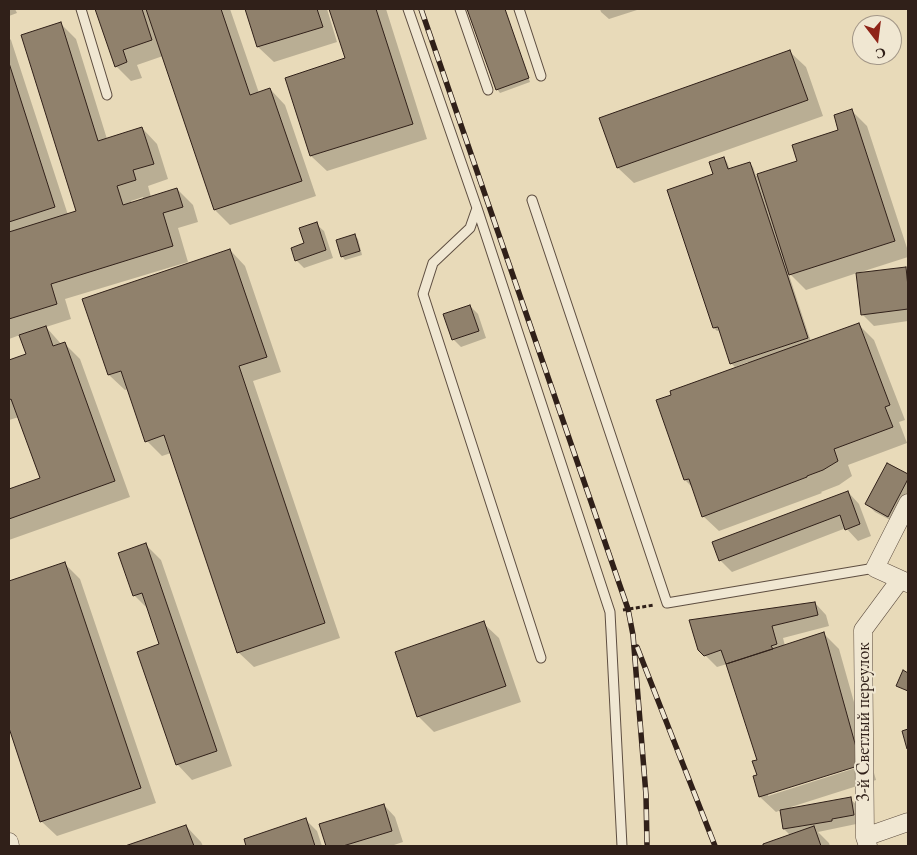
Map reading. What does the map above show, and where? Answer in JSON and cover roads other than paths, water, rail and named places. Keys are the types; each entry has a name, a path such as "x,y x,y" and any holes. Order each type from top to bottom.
{"street":[{"path":"904,582 875,568 908,503"},
{"name":"3-й Светлый переулок","path":"866,841 863,630 904,582"},
{"path":"866,841 908,822"},
{"path":"9,842 10,846"}],"lane":[{"path":"81,9 107,95"},
{"path":"408,9 477,208 610,612 622,846"},
{"path":"460,9 488,90"},
{"path":"519,9 541,76"},
{"path":"532,200 666,603 875,568"},
{"path":"477,208 470,228 433,263 423,294 541,658"}],"railway":[{"path":"421,9 628,609 633,635 646,795 647,846"},
{"path":"637,647 715,846"}]}
